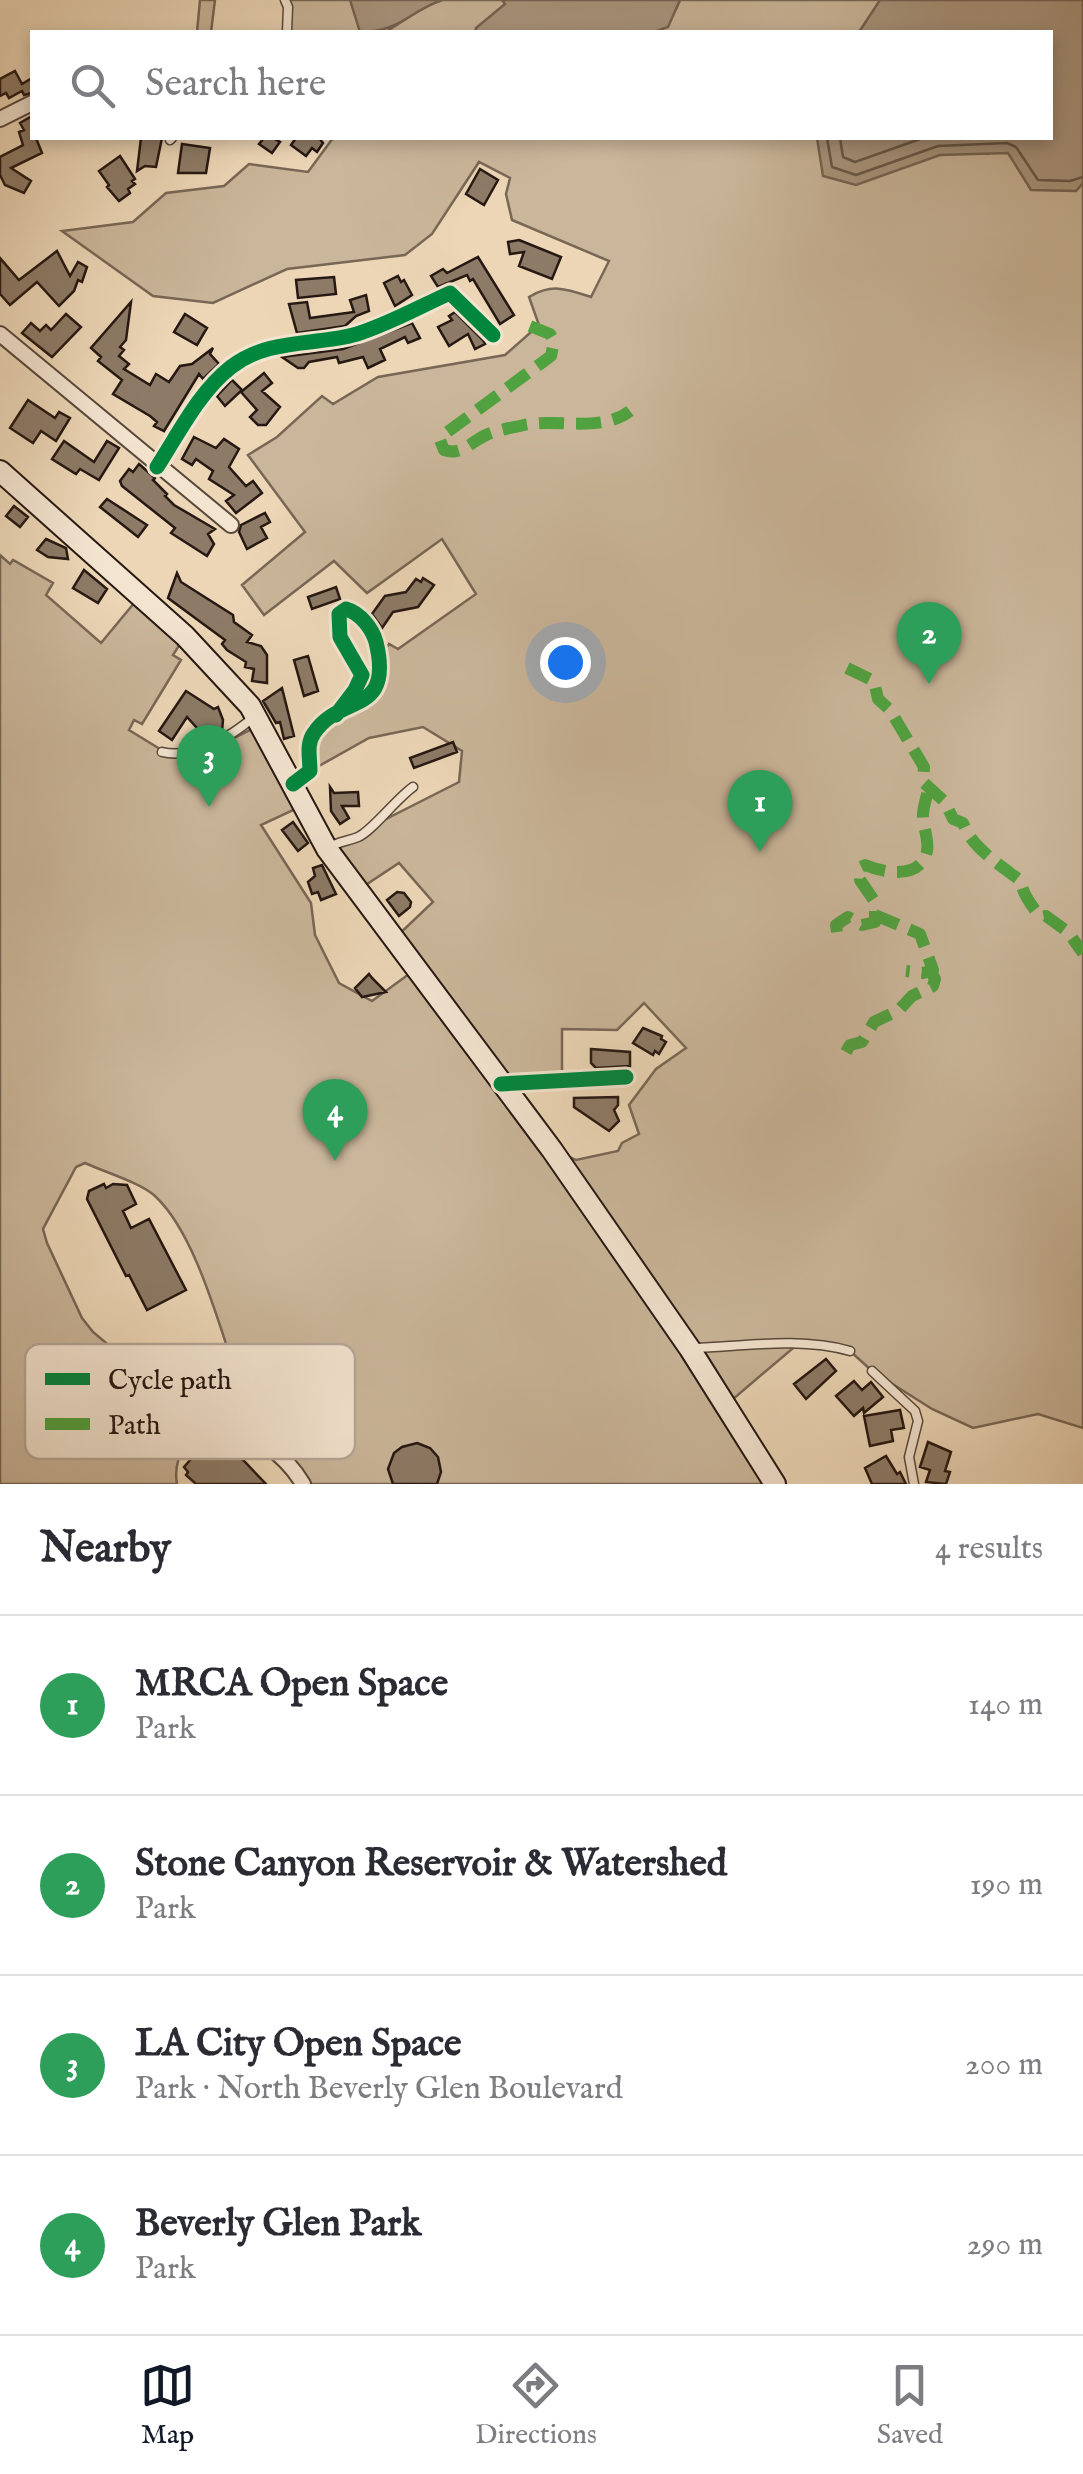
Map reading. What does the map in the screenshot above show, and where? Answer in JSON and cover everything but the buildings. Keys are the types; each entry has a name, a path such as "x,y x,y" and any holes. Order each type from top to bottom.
{"main road":[{"path":"0,471 185,636 255,716 327,849 690,1349 775,1484"}],"street":[{"path":"0,119 30,105"},
{"path":"157,467 210,389 228,369 249,355 271,347 352,336 450,293 493,335"},
{"path":"0,334 231,525"},
{"path":"293,784 310,771 309,744 314,732 336,714 362,675 340,637 339,614 346,609 354,611 374,635 379,680 371,694 336,714"},
{"path":"501,1084 626,1077"},
{"path":"284,1459 303,1484"}],"lane":[{"path":"284,0 288,7 287,30"},
{"path":"162,752 173,754 225,739 255,716"},
{"path":"327,849 337,841 363,834 413,787"},
{"path":"690,1349 798,1343 850,1350"},
{"path":"872,1371 915,1411 918,1421 909,1457 914,1484"}],"shaded area":[{"path":"200,0 215,0 211,30 197,30"},
{"path":"290,0 376,0 389,30 291,30"},
{"path":"442,0 632,0 613,30 389,30"},
{"path":"680,0 898,0 877,30 630,30 676,9"},
{"path":"1083,92 1083,1428 1038,1414 973,1428 932,1409 872,1371 850,1351 799,1343 726,1405 775,1484 303,1484 292,1466 281,1459 355,1459 355,1344 226,1344 193,1254 170,1213 142,1187 85,1163 76,1167 43,1229 82,1318 107,1344 25,1344 25,1459 179,1459 177,1484 0,1484 0,555 10,564 13,560 53,583 46,595 101,643 140,596 185,636 173,655 181,660 142,724 134,720 129,730 173,757 214,748 260,725 304,805 261,825 311,903 315,935 339,983 372,1001 416,969 394,939 433,902 399,863 358,890 327,849 459,782 462,751 423,727 369,738 310,771 314,732 371,694 381,655 389,644 398,649 476,594 442,539 367,593 334,561 264,615 242,585 305,532 248,455 277,437 322,396 333,404 378,377 505,355 539,325 529,297 552,289 591,297 609,261 512,220 506,194 510,178 479,162 432,234 405,255 287,269 213,303 153,296 62,231 133,222 166,193 224,186 249,164 308,172 332,140 840,140 988,154 1005,140 1053,140 1053,134","holes":["644,1003 686,1048 656,1069 629,1105 639,1134 622,1143 618,1151 576,1160 552,1150 502,1084 562,1081 562,1029 617,1030"]}],"water":[{"path":"350,0 442,0 385,29 359,30"},
{"path":"502,0 680,0 668,27 660,30 476,30 505,4"},
{"path":"880,0 1083,0 1083,183 1076,191 1031,190 1008,153 940,155 856,185 823,176 817,140 1053,140 1053,30 860,30"}],"marked path":[{"path":"530,326 550,334 554,341 551,356 446,433 440,440 444,450 461,450 490,433 524,425 592,423 618,418 630,411"},
{"path":"847,668 874,681 878,699 890,710 924,767 923,782 945,802 953,819 963,823 979,848 1021,881 1038,914 1068,932 1083,953"},
{"path":"837,932 836,925 848,917 862,925 875,922 875,902 860,880 861,867 901,872 917,867 923,860 927,847 923,815 928,788"},
{"path":"875,915 920,934 933,970 906,971"},
{"path":"846,1052 850,1045 862,1042 874,1022 933,986 931,972"}],"cycle path":[{"path":"157,467 209,388 231,367 260,351 357,334 450,293 493,335"},
{"path":"293,784 310,771 309,746 314,733 337,712 350,706 362,701 378,682 380,666 374,637 361,618 346,609 339,614 340,637 362,675 355,690 336,715"},
{"path":"501,1084 626,1077"}],"place":[{"name":"Stone Canyon Reservoir & Watershed","path":"929,684"},
{"name":"LA City Open Space","path":"209,807"},
{"name":"MRCA Open Space","path":"760,852"},
{"name":"Beverly Glen Park","path":"335,1161"}]}
